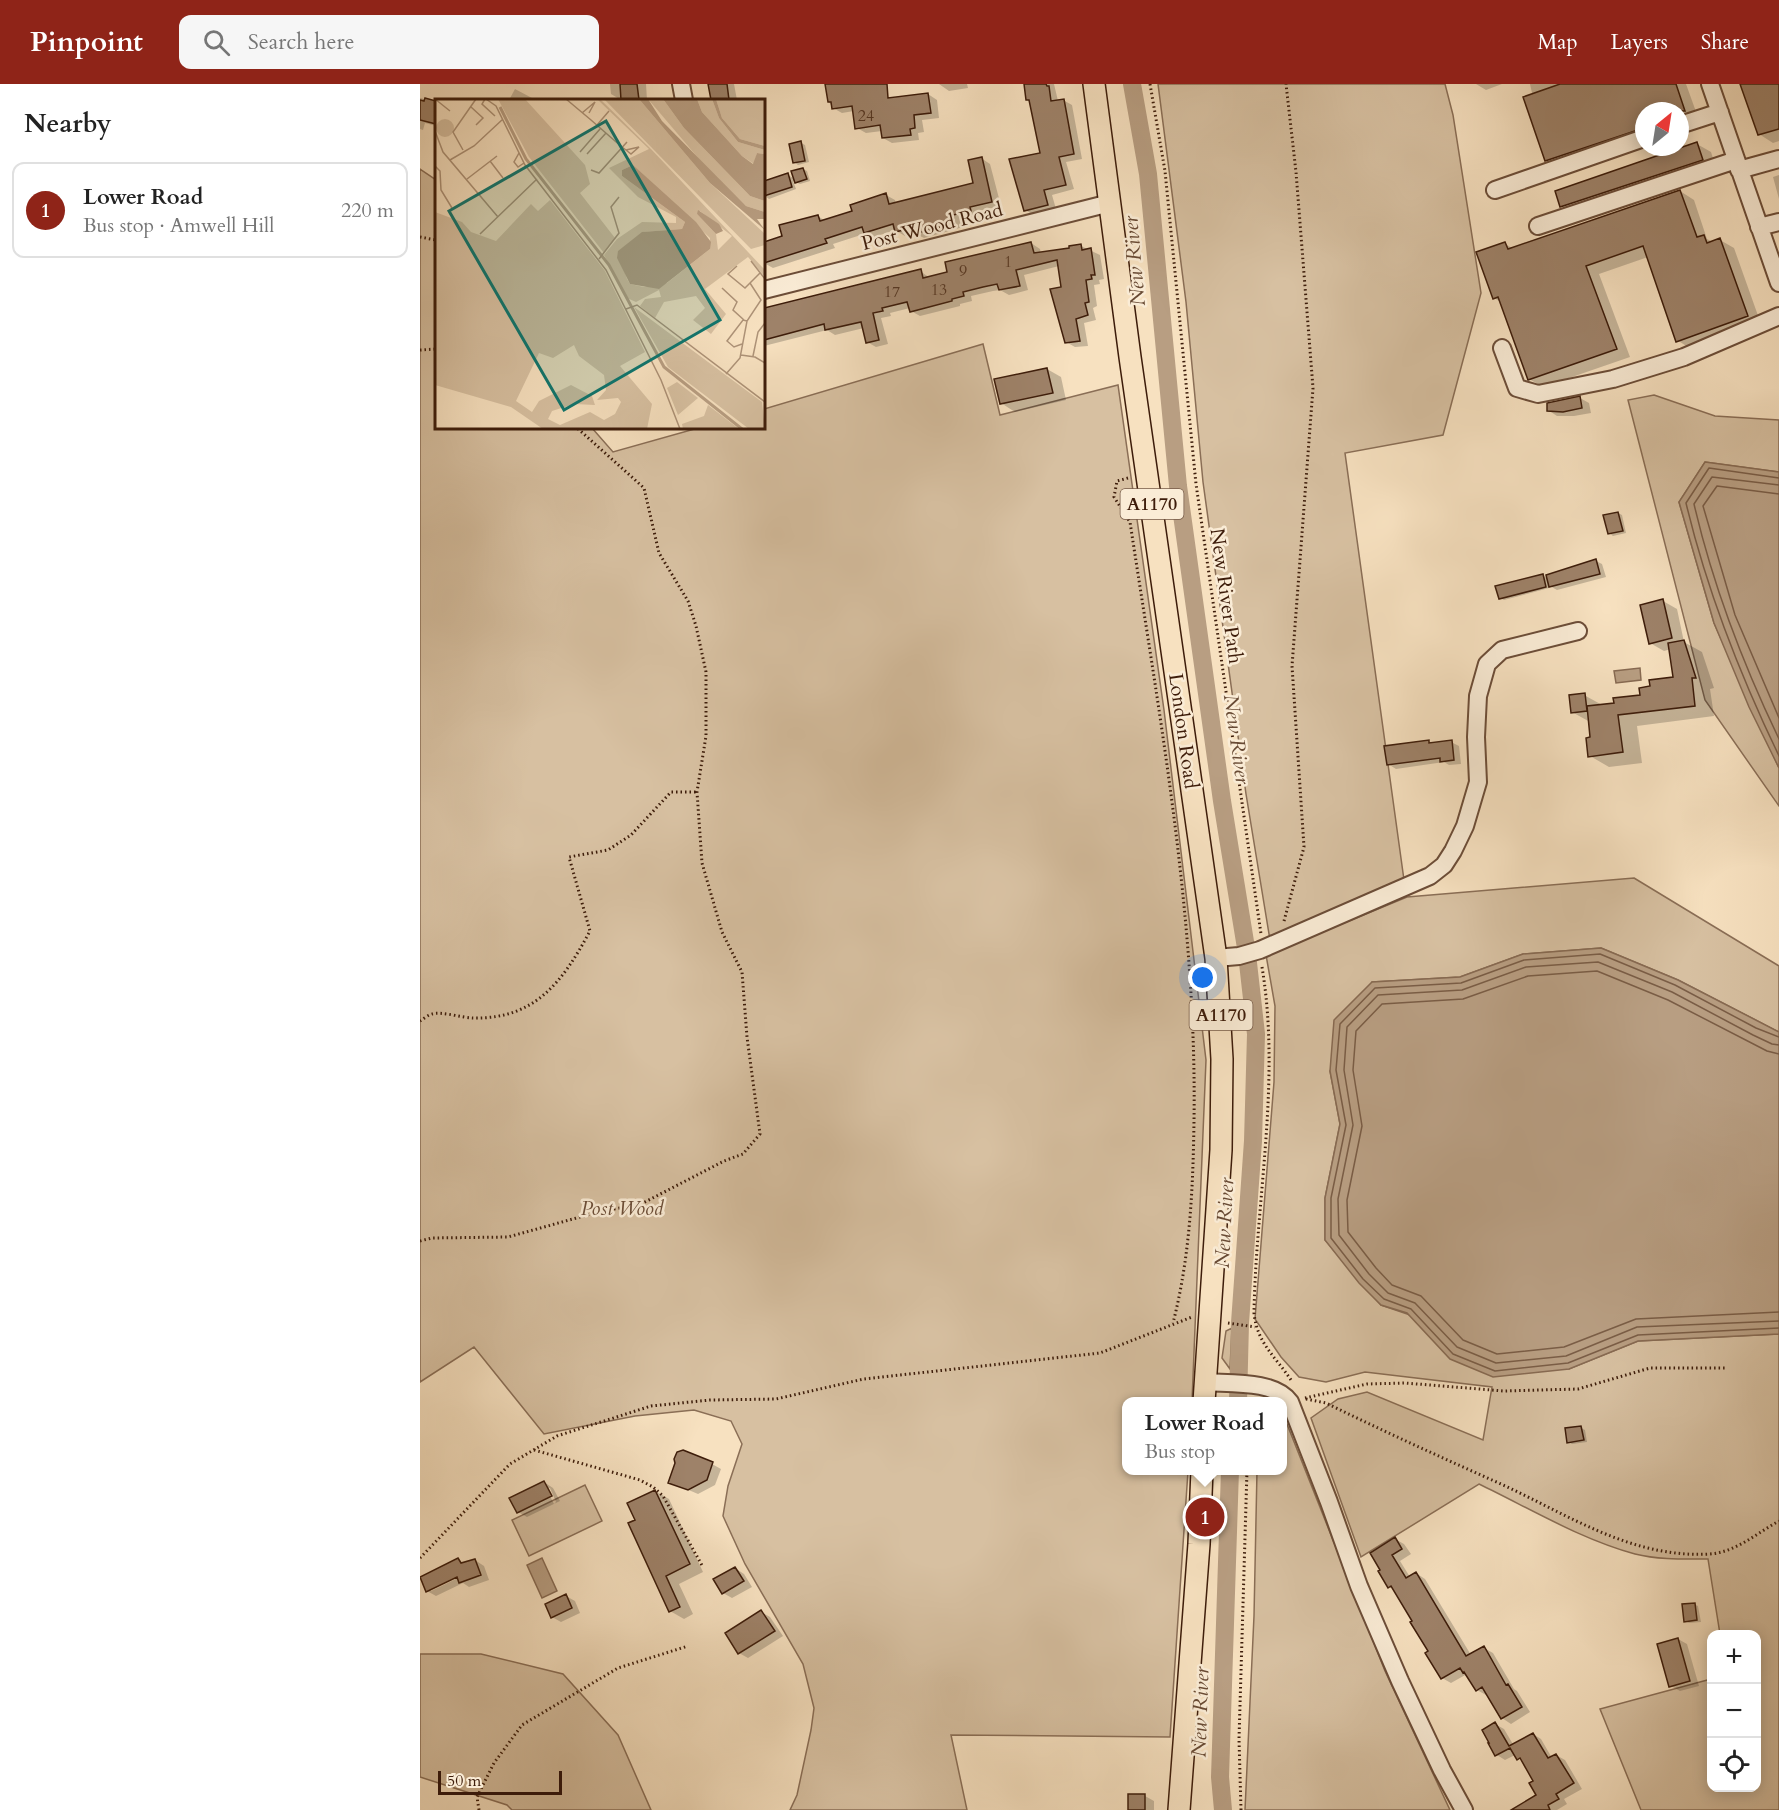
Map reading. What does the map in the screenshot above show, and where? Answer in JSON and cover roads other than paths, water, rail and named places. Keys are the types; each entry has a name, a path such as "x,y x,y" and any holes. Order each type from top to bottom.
{"main road":[{"name":"London Road","path":"1094,84 1216,958 1222,1059 1221,1150 1204,1392"},
{"path":"1179,1810 1199,1544 1202,1475"}],"street":[{"path":"681,84 684,99"},
{"path":"1710,84 1759,227 1773,248 1779,283"},
{"path":"1689,122 1720,112"},
{"path":"1495,190 1635,141"},
{"path":"1538,226 1738,165 1779,159"},
{"name":"Post Wood Road","path":"765,290 1110,203"},
{"path":"1759,227 1779,222"},
{"path":"1502,348 1517,388 1538,394 1613,379 1684,357 1779,316"},
{"path":"1216,958 1251,952 1430,876 1444,865 1465,826 1478,782 1476,737 1478,696 1487,664 1502,650 1578,631"},
{"path":"1204,1392 1229,1384 1252,1385 1276,1390 1284,1397"},
{"path":"1287,1399 1290,1402 1329,1502 1359,1586 1400,1681 1442,1770 1464,1810"}],"water":[{"path":"1705,462 1779,472 1779,768 1749,707 1714,623 1679,502"},
{"path":"1640,668 1641,680 1616,683 1614,671"},
{"path":"1601,948 1678,980 1779,1032 1779,1334 1638,1341 1569,1369 1493,1377 1450,1359 1407,1313 1381,1305 1359,1283 1325,1240 1325,1198 1340,1124 1330,1071 1334,1020 1372,982 1460,977 1523,954"},
{"path":"542,1558 557,1591 542,1598 527,1565"}],"waterway":[{"name":"New River","path":"1132,84 1148,174 1178,486 1222,801 1247,954 1256,1034 1253,1141 1240,1323 1238,1397"},
{"name":"New River","path":"1223,1810 1220,1777 1230,1475"}],"place":[{"name":"Lower Road","path":"1205,1517"}],"park label":[{"name":"Post Wood","path":"622,1208"}]}
